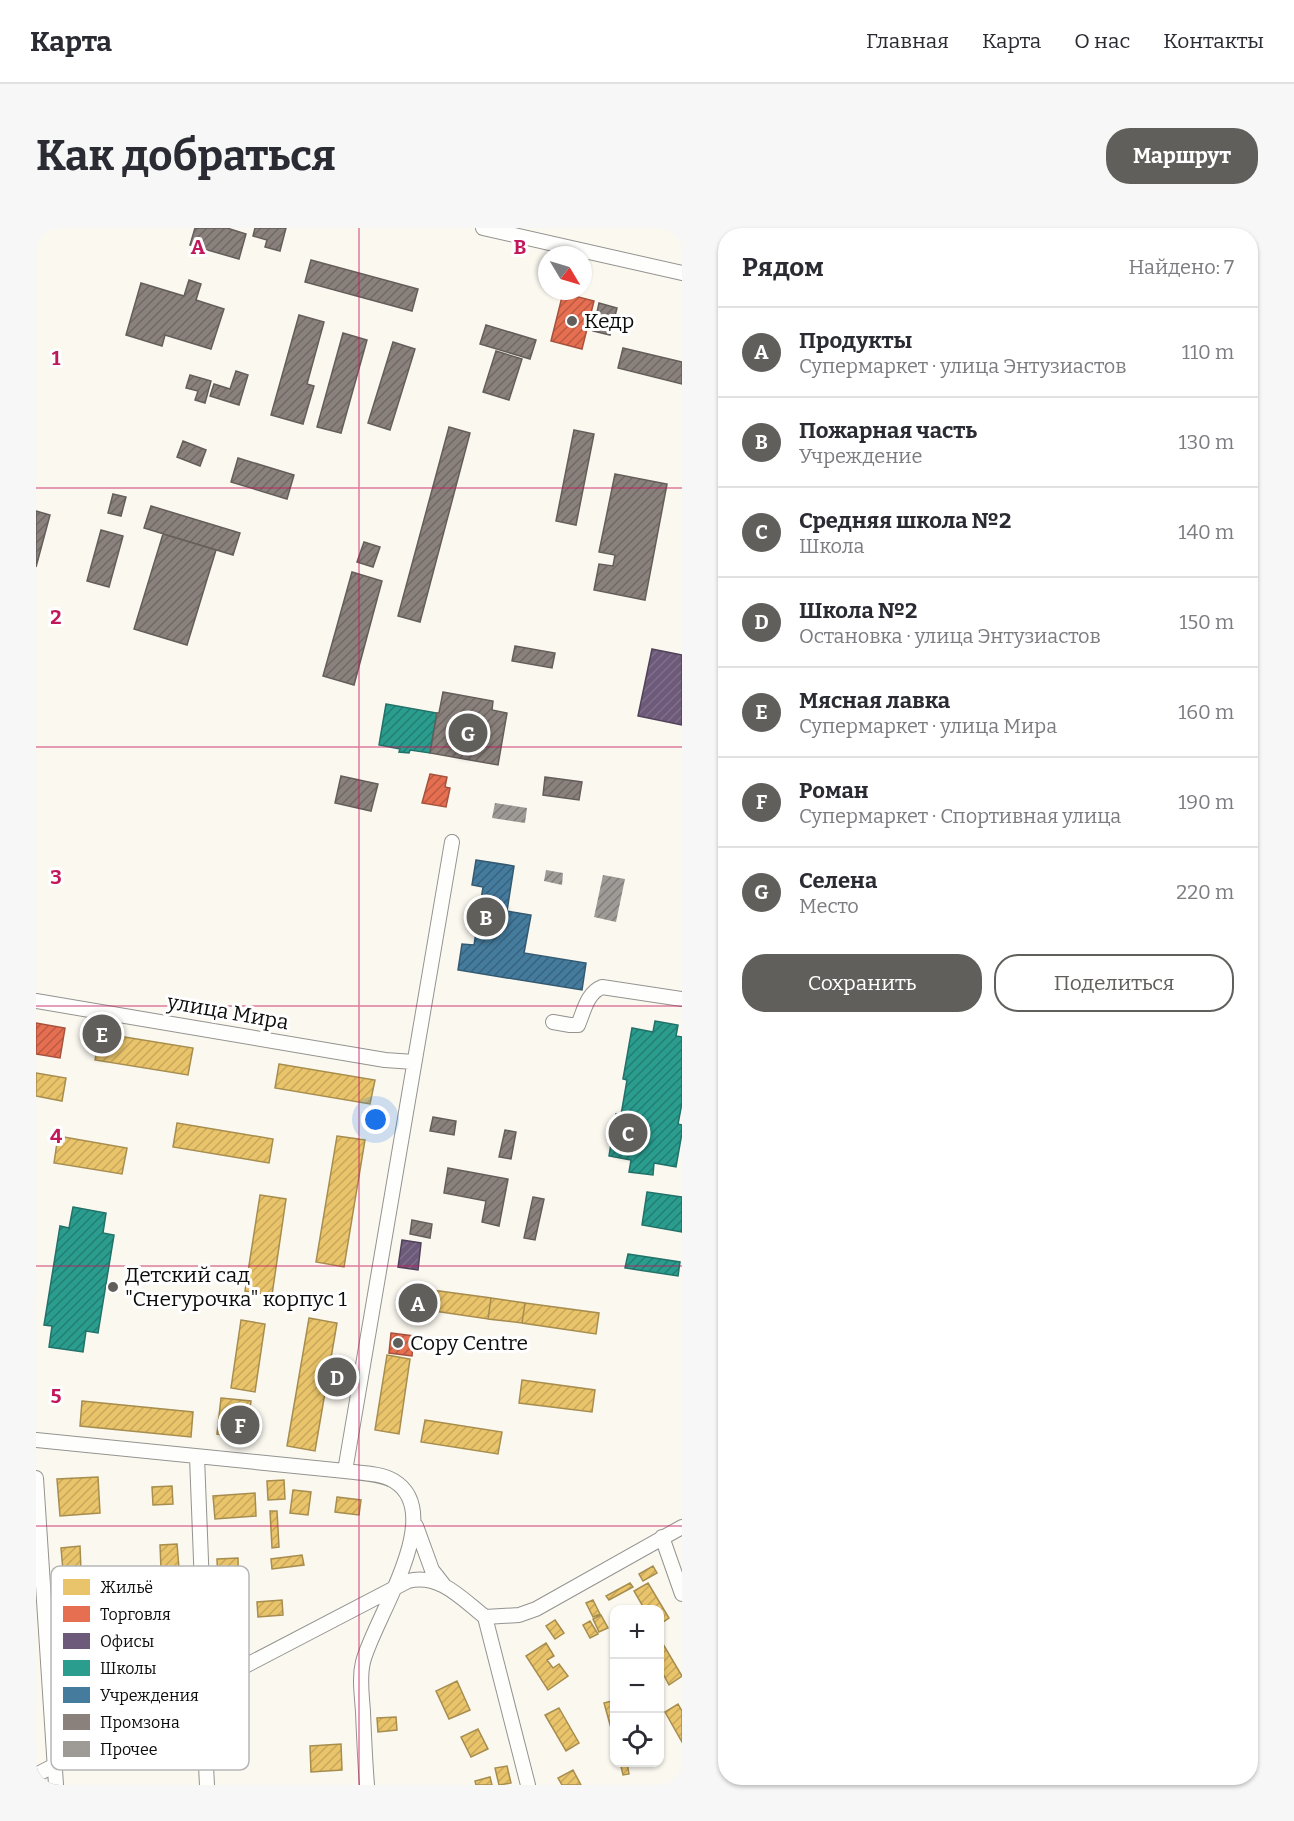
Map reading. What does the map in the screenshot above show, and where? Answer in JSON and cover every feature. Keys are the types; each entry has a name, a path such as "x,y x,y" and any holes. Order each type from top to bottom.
{"street":[{"path":"483,228 682,273"},
{"path":"345,1471 452,842"},
{"path":"553,1022 570,1026 578,1025 590,995 602,987 682,999"},
{"name":"улица Мира","path":"36,1001 374,1058 414,1062"},
{"path":"36,1440 345,1471 393,1480 407,1494 432,1570 446,1586 485,1617 528,1785"},
{"path":"197,1457 201,1566"},
{"path":"36,1478 51,1705"},
{"path":"367,1785 361,1675 368,1647 410,1549 413,1518"},
{"path":"485,1617 519,1615 536,1609 682,1527"},
{"path":"662,1537 682,1594"},
{"path":"249,1663 395,1587 416,1579 427,1579 446,1586"},
{"path":"36,1775 51,1767"},
{"path":"55,1770 56,1785"},
{"path":"206,1770 207,1785"}],"building: Жильё":[{"path":"100,1033 193,1048 188,1075 95,1060"},
{"path":"279,1064 375,1080 370,1104 275,1088"},
{"path":"36,1073 66,1078 62,1101 36,1096"},
{"path":"177,1123 273,1139 269,1163 173,1147"},
{"path":"58,1136 127,1148 122,1174 54,1163"},
{"path":"337,1136 365,1140 344,1267 316,1262"},
{"path":"260,1195 286,1199 272,1295 245,1291"},
{"path":"417,1288 491,1298 488,1319 414,1308"},
{"path":"491,1298 525,1303 522,1323 488,1319"},
{"path":"525,1303 599,1313 596,1334 522,1323"},
{"path":"309,1318 337,1323 315,1451 287,1446"},
{"path":"241,1320 265,1324 255,1392 231,1388"},
{"path":"387,1355 410,1359 399,1434 375,1430"},
{"path":"522,1380 595,1390 592,1412 519,1403"},
{"path":"221,1398 251,1401 246,1438 217,1434"},
{"path":"82,1401 193,1412 191,1437 80,1426"},
{"path":"425,1420 502,1432 498,1454 421,1442"},
{"path":"98,1477 100,1513 60,1516 57,1479"},
{"path":"284,1480 285,1499 268,1500 267,1481"},
{"path":"172,1486 173,1504 153,1505 152,1487"},
{"path":"293,1490 311,1492 308,1515 290,1513"},
{"path":"255,1493 256,1516 215,1519 213,1496"},
{"path":"337,1497 361,1500 359,1515 335,1512"},
{"path":"270,1511 277,1511 279,1547 272,1548"},
{"path":"177,1544 179,1566 161,1566 160,1545"},
{"path":"80,1546 81,1566 63,1566 61,1548"},
{"path":"302,1555 304,1565 272,1569 271,1559"},
{"path":"238,1558 238,1566 217,1566 217,1559"},
{"path":"653,1566 657,1573 643,1581 639,1574"},
{"path":"630,1583 633,1587 609,1600 606,1596"},
{"path":"648,1583 661,1605 642,1605 634,1591"},
{"path":"282,1600 283,1615 258,1617 257,1602"},
{"path":"593,1600 600,1614 593,1617 586,1603"},
{"path":"664,1610 669,1618 664,1621"},
{"path":"601,1615 608,1628 599,1632 593,1619"},
{"path":"555,1620 564,1633 555,1639 546,1626"},
{"path":"590,1621 598,1634 590,1638 583,1625"},
{"path":"546,1643 554,1656 547,1660 553,1668 559,1664 568,1676 548,1690 526,1656"},
{"path":"664,1646 682,1676 669,1685 664,1676"},
{"path":"457,1681 470,1710 449,1719 436,1691"},
{"path":"610,1702 610,1724 604,1703"},
{"path":"678,1704 682,1711 682,1742 665,1712"},
{"path":"559,1708 579,1743 566,1751 545,1715"},
{"path":"396,1717 397,1730 378,1732 377,1718"},
{"path":"478,1729 488,1749 471,1757 461,1737"},
{"path":"341,1744 342,1770 311,1772 310,1746"},
{"path":"507,1766 511,1783 499,1785 495,1768"},
{"path":"621,1767 628,1767 629,1774 623,1775"},
{"path":"573,1770 581,1785 562,1785 558,1778"},
{"path":"490,1777 492,1785 476,1785 475,1781"}],"building: Торговля":[{"name":"Кедр","path":"561,300 594,301 582,349 551,341"},
{"path":"430,774 447,777 445,787 450,788 446,807 422,803"},
{"path":"36,1023 65,1028 60,1058 36,1054"},
{"path":"391,1333 414,1336 412,1356 389,1353"}],"building: Офисы":[{"path":"652,649 682,655 682,725 638,716"},
{"path":"402,1240 421,1243 418,1270 398,1267"}],"building: Школы":[{"path":"386,704 437,713 430,753 410,750 409,753 399,752 400,749 379,745"},
{"path":"655,1021 678,1025 676,1036 682,1037 682,1103 678,1124 682,1125 682,1133 676,1167 654,1163 653,1175 629,1172 631,1160 609,1156 616,1114 621,1115 627,1080 623,1079 632,1028 653,1032"},
{"path":"647,1192 682,1197 682,1232 642,1225"},
{"path":"73,1207 106,1213 103,1233 114,1235 98,1333 86,1331 83,1352 49,1347 52,1326 44,1325 60,1226 69,1228"},
{"path":"628,1254 680,1262 678,1276 625,1268"}],"building: Учреждения":[{"path":"476,860 514,866 507,911 531,915 524,953 586,963 582,990 458,970 462,944 474,945 483,887 472,885"}],"building: Промзона":[{"path":"195,228 227,228 246,234 239,259 190,245"},
{"path":"255,228 286,228 280,251 265,247 267,240 253,236"},
{"path":"311,260 418,289 412,311 305,282"},
{"path":"189,280 201,284 196,300 224,309 211,349 165,335 162,346 126,335 141,283 184,296"},
{"path":"599,303 617,308 610,335 593,331"},
{"path":"299,315 324,322 307,384 314,386 303,424 271,415"},
{"path":"486,325 536,340 530,359 480,344"},
{"path":"343,333 367,340 341,433 317,427"},
{"path":"393,342 415,349 390,430 368,423"},
{"path":"623,348 682,362 682,384 618,368"},
{"path":"496,351 522,359 509,400 483,392"},
{"path":"236,371 248,375 239,405 210,396 214,384 230,389"},
{"path":"190,375 211,381 205,403 195,400 198,391 186,388"},
{"path":"449,427 470,433 420,622 398,616"},
{"path":"574,430 594,434 576,525 556,521"},
{"path":"183,441 206,450 200,466 177,457"},
{"path":"238,458 294,475 287,499 231,482"},
{"path":"615,474 667,484 645,600 594,590 599,564 613,566 615,555 599,552"},
{"path":"113,494 126,497 121,516 108,513"},
{"path":"151,506 240,533 233,555 144,528"},
{"path":"36,511 50,515 36,567"},
{"path":"101,530 123,536 109,587 87,581"},
{"path":"163,534 216,550 187,645 134,629"},
{"path":"364,542 380,547 373,567 357,562"},
{"path":"352,572 382,581 354,685 323,676"},
{"path":"515,646 555,653 552,668 512,661"},
{"path":"443,692 493,701 492,710 507,713 498,765 430,753"},
{"path":"341,776 378,784 371,811 335,803"},
{"path":"545,777 582,782 579,800 543,795"},
{"path":"433,1117 456,1121 454,1135 430,1131"},
{"path":"505,1130 516,1132 511,1159 499,1157"},
{"path":"448,1168 508,1179 499,1226 482,1222 486,1201 444,1193"},
{"path":"533,1197 544,1199 535,1240 524,1238"},
{"path":"412,1220 432,1224 430,1238 410,1234"}],"building: Прочее":[{"path":"495,803 527,808 525,823 492,818"},
{"path":"546,870 563,873 562,885 544,881"},
{"path":"603,875 625,879 616,922 594,917"}],"place":[{"name":"Кедр","path":"572,321"},
{"name":"Селена","path":"468,733"},
{"name":"Пожарная часть","path":"486,917"},
{"name":"Мясная лавка","path":"102,1034"},
{"name":"Средняя школа №2","path":"628,1133"},
{"name":"Детский сад \"Снегурочка\" корпус 1","path":"113,1287"},
{"name":"Продукты","path":"418,1303"},
{"name":"Copy Centre","path":"398,1343"},
{"name":"Школа №2","path":"337,1377"},
{"name":"Роман","path":"240,1425"}]}
